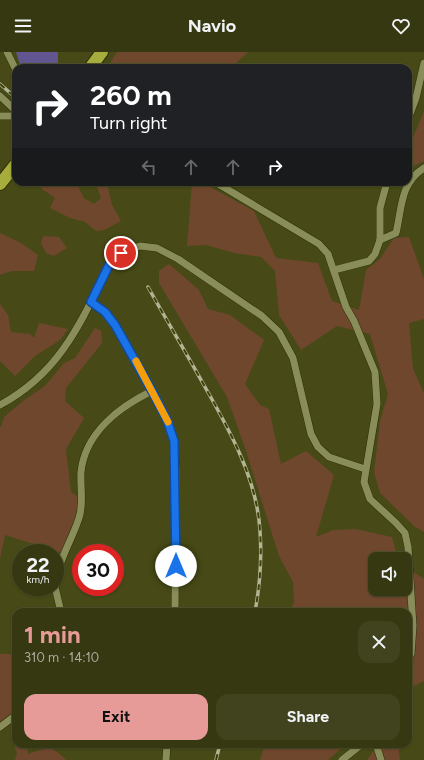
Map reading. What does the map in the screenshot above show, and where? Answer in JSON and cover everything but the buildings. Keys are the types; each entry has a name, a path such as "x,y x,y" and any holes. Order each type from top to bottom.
{"highway":[{"path":"93,64 100,55"},
{"path":"0,184 12,169"}],"street":[{"path":"5,54 12,64"},
{"path":"412,108 416,98 424,62"},
{"path":"0,96 12,107"},
{"path":"0,116 12,116"},
{"path":"412,178 414,175 424,168"},
{"path":"222,186 319,244 328,254 346,307 354,321 375,372 377,404 364,482 370,500 396,523 405,534 408,547 412,608"},
{"path":"334,270 369,261 375,254 380,240 380,208 386,186"},
{"path":"380,240 396,233 403,194 408,186"},
{"path":"0,406 18,395 43,374 64,350 91,302 110,263 121,253 140,246 157,248 178,260 262,316 278,332 293,358 311,434 318,447 329,457 365,469"},
{"path":"91,302 105,312 115,325 167,420 174,441 176,494 175,608"},
{"path":"64,554 80,516 81,472 86,452 96,432 112,416 152,391"},
{"path":"57,596 60,608"},
{"path":"412,610 412,640"},
{"path":"0,727 12,718"},
{"path":"166,760 167,748"},
{"path":"342,760 357,748"},
{"path":"377,748 381,760"}],"shaded area":[{"path":"16,52 58,52 58,64 20,64"},
{"path":"117,52 248,52 234,64 110,64"},
{"path":"424,111 424,161 412,167 412,140"},
{"path":"41,186 78,186 84,198 94,204 101,198 96,186 108,186 112,205 121,221 104,230 96,231 85,222 70,218 50,208 55,198 42,189"},
{"path":"192,186 208,186 254,211 276,258 318,263 332,301 359,310 366,270 380,259 394,238 409,237 424,279 424,319 409,323 413,369 424,393 424,532 414,526 380,493 374,472 380,421 388,394 370,334 337,326 301,350 279,315 275,271 261,257 234,253 206,245 187,246"},
{"path":"0,233 21,243 38,255 34,271 12,271 0,275"},
{"path":"43,236 59,237 67,248 54,256 46,253 41,243"},
{"path":"169,264 199,290 208,309 230,315 264,340 245,384 260,405 269,409 281,464 306,451 334,475 316,537 333,530 356,529 392,537 396,552 368,552 368,596 412,596 412,571 424,579 424,681 412,687 412,608 292,608 294,602 293,582 279,556 246,451 227,397 159,283 159,271"},
{"path":"0,304 8,315 11,332 30,334 34,338 39,323 68,329 60,340 35,356 15,376 0,361"},
{"path":"95,328 101,331 102,343 66,388 65,401 84,418 66,449 71,492 78,497 76,515 64,545 64,544 33,544 5,535 0,559 0,426 1,427 4,417 23,401 45,386 64,363 75,358"},
{"path":"0,654 12,654 12,713 0,722"},
{"path":"15,748 27,748 28,754 44,749 52,749 66,760 15,760 17,753"},
{"path":"264,748 342,748 328,760 260,760"},
{"path":"375,748 398,748 400,760 367,760"}],"railway":[{"path":"0,84 12,94"},
{"path":"148,287 224,421 248,474 258,512 261,541 260,572 256,608"},
{"path":"216,760 219,748"}],"slow traffic":[{"path":"136,361 168,422"}],"route":[{"path":"121,253 110,263 91,302 105,312 115,325 135,358 167,420 174,441 176,470 176,566"}]}
